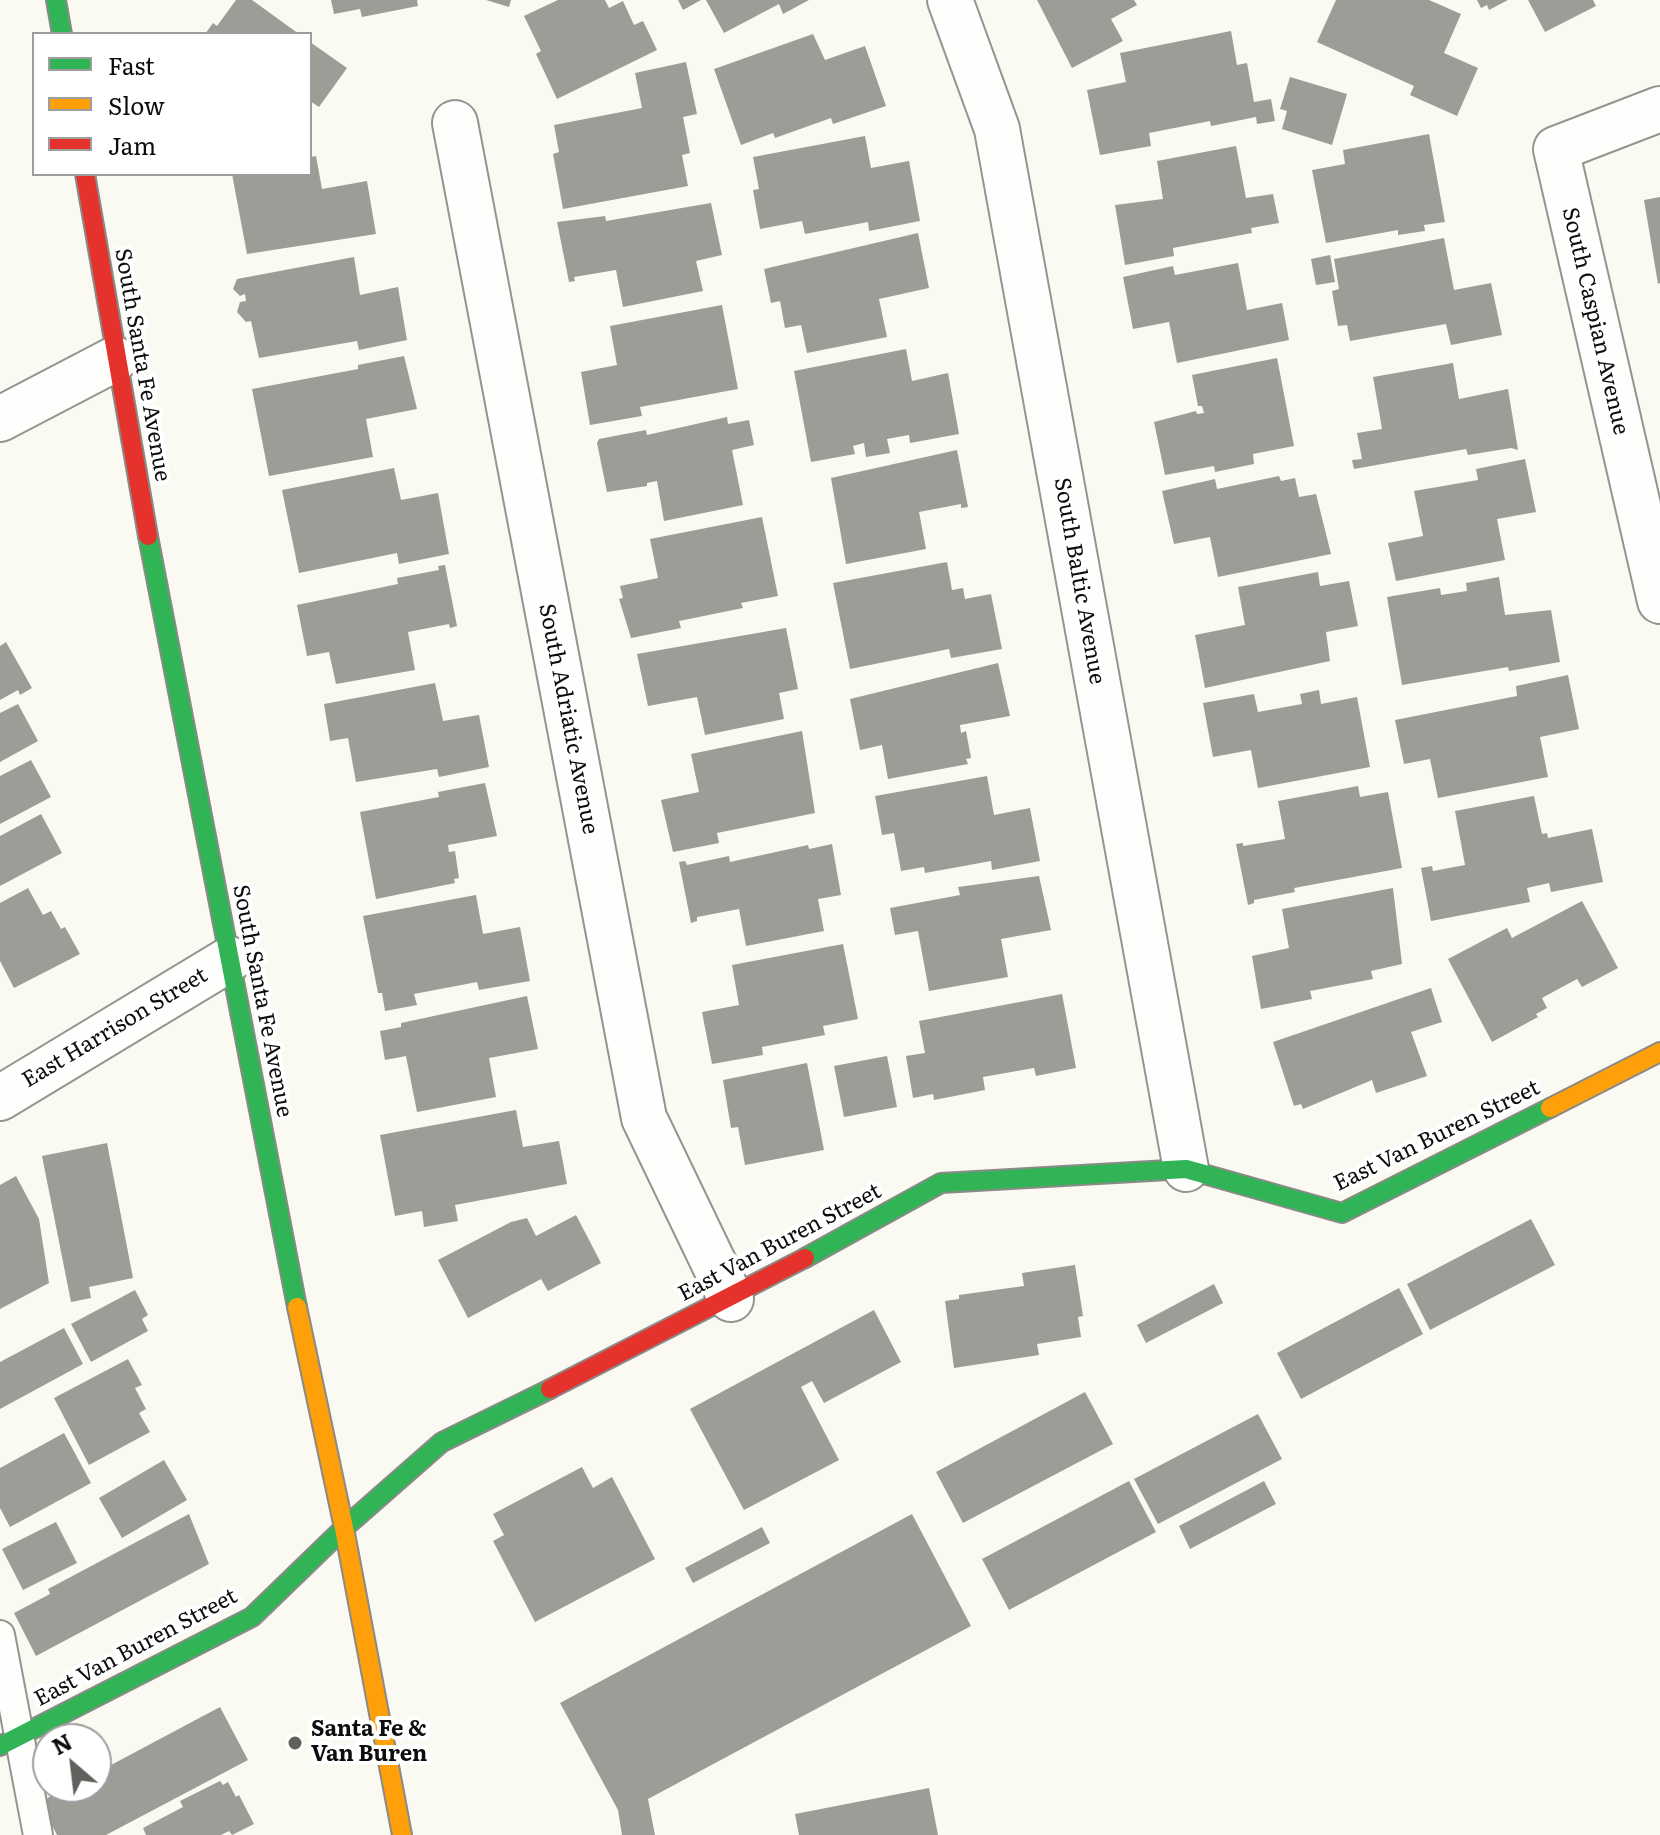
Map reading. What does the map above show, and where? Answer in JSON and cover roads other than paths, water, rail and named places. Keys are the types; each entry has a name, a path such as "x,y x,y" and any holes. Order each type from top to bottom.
{"street":[{"path":"56,0 62,32"},
{"name":"South Baltic Avenue","path":"950,0 997,129 1186,1169"},
{"name":"South Caspian Avenue","path":"1660,109 1556,149 1660,601"},
{"name":"South Adriatic Avenue","path":"455,123 644,1118 731,1299"},
{"name":"South Santa Fe Avenue","path":"85,176 115,359 277,1216 344,1528 402,1835"},
{"path":"0,419 115,359"},
{"name":"East Harrison Street","path":"0,1098 230,959"},
{"name":"East Van Buren Street","path":"9,1742 252,1617 344,1528 442,1442 731,1299 941,1183 1186,1169 1342,1213 1660,1052"}],"lane":[{"path":"0,1635 9,1742 38,1835"}],"place":[{"name":"Santa Fe & Van Buren","path":"295,1743"}]}
